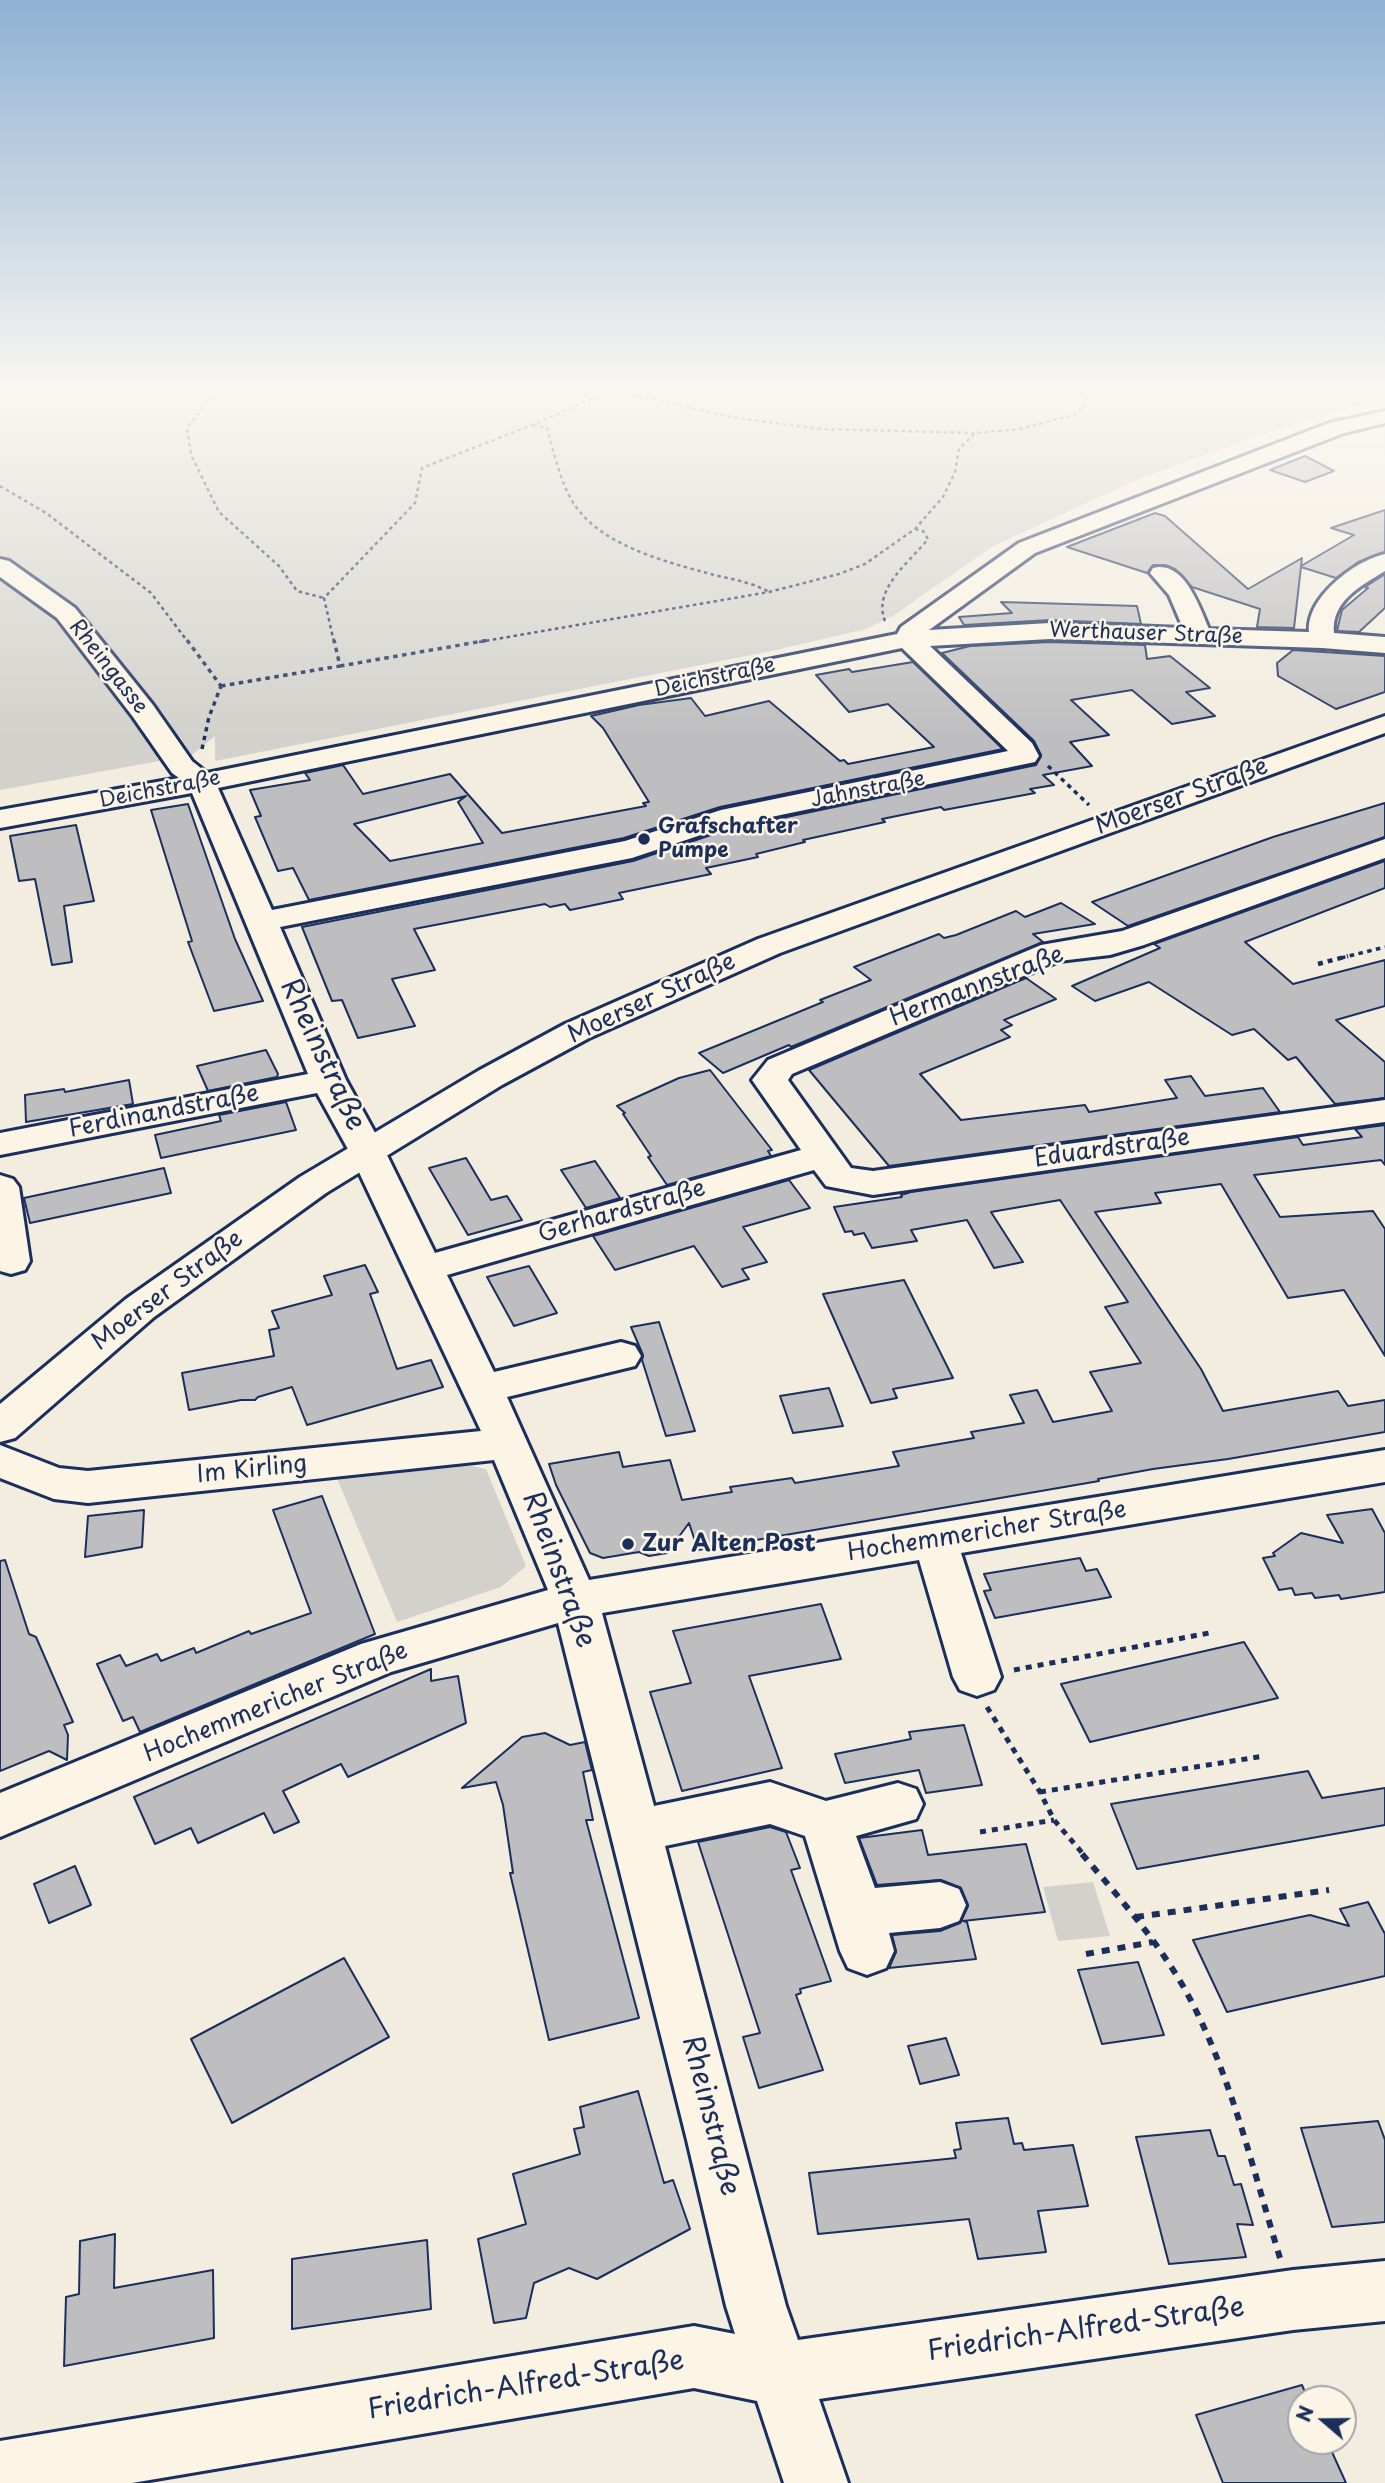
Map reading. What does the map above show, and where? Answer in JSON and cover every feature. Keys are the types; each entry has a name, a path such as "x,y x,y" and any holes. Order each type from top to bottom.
{"street":[{"name":"Deichstraße","path":"0,819 191,775 909,636 1027,548 1136,506"},
{"path":"1322,640 1321,618 1326,605 1362,574 1385,561"},
{"name":"Rheingasse","path":"0,566 66,613 191,775"},
{"path":"1162,573 1180,592 1199,636"},
{"name":"Werthauser Straße","path":"909,636 1050,631 1322,640 1385,645"},
{"path":"909,636 1022,749 1025,756"},
{"name":"Moerser Straße","path":"0,1427 140,1308 313,1185 490,1078 577,1031 769,946 1385,724"},
{"name":"Jahnstraße","path":"263,921 508,874 511,862 638,834 675,835 721,819 1025,756"},
{"path":"30,789 141,769 191,775"},
{"name":"Rheinstraße","path":"191,775 263,921 328,1080 367,1151 508,1443 575,1600 716,2140 756,2306 816,2483"},
{"name":"Hermannstraße","path":"830,1167 770,1080 780,1067 1052,952 1133,938 1385,848"},
{"name":"Ferdinandstraße","path":"0,1144 328,1080"},
{"name":"Eduardstraße","path":"830,1167 873,1183 1385,1111"},
{"name":"Gerhardstraße","path":"423,1269 830,1167"},
{"path":"0,1187 11,1261"},
{"path":"482,1389 621,1356"},
{"name":"Im Kirling","path":"0,1461 54,1483 88,1487 508,1443"},
{"name":"Hochemmericher Straße","path":"0,1816 378,1657 575,1600 1385,1466"},
{"path":"935,1540 977,1677"},
{"path":"636,1831 770,1803 826,1822 898,1804"},
{"path":"826,1822 862,1932 940,1905"},
{"name":"Friedrich-Alfred-Straße","path":"0,2473 694,2357 779,2374 1293,2300 1385,2291"}],"path":[{"path":"34,506 150,593 221,686"},
{"path":"216,506 237,531 279,566 297,590 324,598"},
{"path":"324,598 412,506"},
{"path":"576,506 579,512 599,528 626,545 686,567 769,592"},
{"path":"221,686 810,583 865,564 915,529 935,506"},
{"path":"909,636 885,621 881,615 881,603 894,578 928,539 922,531 915,529"},
{"path":"324,598 340,666"},
{"path":"191,775 201,754 209,717 221,686"},
{"path":"1025,756 1042,760 1090,806"},
{"path":"1318,964 1385,947"},
{"path":"1209,1633 977,1677 987,1707 1040,1792 1054,1820 1136,1917 1183,1986 1219,2063 1293,2300"},
{"path":"1040,1792 1264,1756"},
{"path":"980,1832 1054,1820"},
{"path":"1136,1917 1329,1890"},
{"path":"1086,1954 1153,1942"}],"shaded area":[{"path":"0,506 1080,506 993,546 893,616 866,629 767,652 215,761 215,736 192,755 0,790"},
{"path":"447,1461 486,1469 526,1566 501,1587 397,1622 334,1471"},
{"path":"1093,1882 1110,1936 1058,1941 1043,1887"}],"building":[{"path":"1385,510 1385,552 1358,562 1336,578 1301,567 1294,628 1257,627 1260,609 1192,587 1175,569 1165,565 1153,565 1147,573 1067,547 1155,513 1165,516 1248,589 1302,558 1301,566 1354,535 1331,528"},
{"path":"1385,574 1385,608 1359,632 1337,631 1342,610 1368,588 1365,587"},
{"path":"1001,602 1137,606 1141,624 1050,620 964,625 959,617 1012,613"},
{"path":"1050,642 1145,645 1147,659 1170,656 1210,688 1186,692 1215,716 1172,724 1132,690 1071,700 1109,735 1070,742 1092,766 1043,775 1054,785 1030,789 1035,793 882,819 885,822 803,840 805,842 756,854 758,857 706,868 711,874 619,893 623,899 570,910 565,904 550,907 545,904 414,929 435,970 392,979 415,1026 358,1038 342,1000 332,1001 302,927 633,861 729,829 1036,765 1041,755 1034,741 942,653 970,646"},
{"path":"1293,650 1385,656 1385,692 1336,709 1278,676 1277,663"},
{"path":"913,662 1003,749 720,807 624,838 309,900 293,868 278,871 255,817 261,816 250,790 310,780 305,773 343,765 363,794 450,774 502,833 646,806 643,803 649,802 603,728 591,716 639,705 691,698 705,716 769,701 840,761 844,760 848,764 934,747 888,704 849,712 816,675 849,669 852,672","holes":["466,796 458,802 483,843 390,861 354,824"]},
{"path":"1385,803 1385,837 1128,926 1092,902 1273,837"},
{"path":"188,804 235,939 263,1001 214,1011 188,942 192,941 151,810"},
{"path":"76,825 94,901 64,906 72,962 52,965 35,879 19,881 10,836"},
{"path":"1385,861 1385,888 1245,942 1293,984 1385,960 1385,1006 1336,1020 1385,1062 1385,1098 1335,1104 1296,1057 1288,1060 1254,1029 1232,1035 1149,982 1095,1001 1072,986 1160,948 1154,944"},
{"path":"1061,903 1095,924 1033,934 1043,942 723,1073 699,1053 871,980 854,967 939,934 944,938 956,935 1016,911 1025,917"},
{"path":"1026,978 1056,999 1004,1020 1012,1025 1001,1030 1010,1037 920,1074 961,1120 1085,1105 1089,1112 1177,1098 1165,1080 1191,1076 1205,1096 1263,1088 1280,1112 889,1166 809,1070"},
{"path":"266,1050 277,1077 208,1091 197,1066"},
{"path":"710,1070 772,1150 768,1151 771,1156 667,1185 648,1157 651,1156 623,1114 625,1113 617,1106 679,1078"},
{"path":"129,1080 133,1104 26,1122 25,1095 64,1089 65,1092"},
{"path":"286,1102 296,1130 161,1158 155,1135 221,1121 219,1115"},
{"path":"1385,1125 1385,1165 1381,1160 1254,1175 1280,1217 1373,1211 1385,1229 1385,1356 1344,1290 1288,1298 1221,1184 1155,1193 1161,1203 1095,1212 1201,1369 1223,1411 1338,1391 1348,1406 1385,1400 1385,1432 1153,1469 1098,1479 1099,1481 698,1550 689,1523 667,1553 649,1556 639,1552 603,1558 590,1553 556,1485 549,1464 619,1452 623,1467 670,1460 682,1500 732,1492 730,1487 792,1478 795,1483 899,1466 893,1452 974,1438 971,1432 1024,1423 1010,1395 1037,1390 1053,1422 1112,1411 1090,1372 1141,1363 1105,1307 1128,1302 1060,1200 991,1212 1023,1262 994,1268 967,1220 911,1230 917,1241 872,1248 864,1233 854,1235 852,1231 845,1232 834,1207 902,1197 901,1195 911,1192 1298,1137 1303,1145 1362,1137 1355,1129"},
{"path":"466,1158 491,1200 507,1196 522,1220 468,1235 429,1168"},
{"path":"595,1161 620,1198 586,1208 561,1170"},
{"path":"164,1168 171,1193 30,1223 24,1198"},
{"path":"789,1180 810,1208 743,1227 767,1262 742,1269 749,1279 722,1287 694,1246 615,1270 593,1236"},
{"path":"365,1265 378,1292 370,1294 397,1369 431,1360 443,1387 307,1425 292,1387 255,1400 189,1410 182,1373 274,1356 269,1330 279,1328 272,1311 332,1295 324,1276"},
{"path":"529,1266 557,1313 514,1326 487,1277"},
{"path":"904,1280 953,1378 893,1389 897,1398 871,1403 823,1294"},
{"path":"659,1322 695,1431 666,1436 642,1360 643,1355 631,1327"},
{"path":"829,1388 843,1426 793,1433 780,1396"},
{"path":"322,1496 375,1634 140,1732 133,1717 123,1721 97,1664 120,1655 126,1666 157,1654 161,1661 194,1648 196,1653 249,1631 251,1634 311,1613 273,1510"},
{"path":"1372,1509 1385,1533 1385,1592 1341,1599 1339,1595 1315,1598 1312,1593 1295,1595 1292,1588 1279,1590 1263,1558 1275,1556 1273,1553 1301,1533 1343,1543 1327,1515"},
{"path":"144,1510 142,1547 85,1557 88,1516"},
{"path":"1080,1558 1086,1571 1097,1569 1111,1597 995,1618 984,1591 991,1590 984,1574"},
{"path":"5,1560 29,1634 36,1637 73,1722 64,1725 68,1735 67,1760 49,1751 0,1771 0,1561"},
{"path":"821,1604 841,1659 749,1676 782,1768 682,1791 650,1692 691,1683 673,1631"},
{"path":"1244,1642 1278,1698 1090,1742 1061,1684"},
{"path":"431,1669 431,1681 458,1676 466,1723 348,1777 341,1764 283,1791 299,1822 274,1833 264,1813 198,1843 191,1828 155,1844 134,1797"},
{"path":"964,1725 982,1785 926,1793 919,1770 845,1783 835,1754 911,1739 909,1732"},
{"path":"545,1733 570,1745 585,1742 592,1770 583,1772 593,1820 586,1820 639,2018 549,2040 510,1873 513,1873 503,1805 496,1782 462,1788 522,1737"},
{"path":"1308,1771 1322,1798 1385,1788 1385,1825 1137,1869 1111,1804"},
{"path":"770,1827 786,1832 800,1868 791,1870 831,1981 800,1989 801,1993 796,1995 823,2070 759,2088 743,2037 760,2033 698,1842"},
{"path":"922,1830 928,1855 1026,1844 1045,1912 963,1921 967,1922 976,1959 889,1968 896,1952 892,1935 940,1931 960,1923 968,1906 961,1888 941,1880 877,1885 859,1838"},
{"path":"75,1866 91,1905 49,1923 34,1884"},
{"path":"1368,1902 1385,1934 1385,1976 1227,2012 1193,1940 1310,1915 1349,1926 1340,1909"},
{"path":"344,1958 389,2037 232,2123 191,2039"},
{"path":"1138,1962 1164,2035 1102,2044 1078,1970"},
{"path":"946,2038 959,2075 920,2084 908,2046"},
{"path":"638,2091 664,2183 673,2180 690,2229 597,2279 569,2268 534,2283 526,2318 494,2323 478,2239 526,2224 513,2174 580,2154 574,2129 584,2127 580,2107"},
{"path":"1008,2118 1014,2144 1022,2143 1024,2150 1073,2145 1088,2206 1038,2211 1046,2252 978,2259 969,2219 818,2234 809,2173 956,2158 954,2150 961,2149 956,2123"},
{"path":"1378,2121 1385,2140 1385,2222 1332,2227 1301,2128"},
{"path":"1210,2130 1218,2156 1225,2156 1234,2185 1241,2184 1253,2225 1237,2224 1246,2257 1169,2264 1136,2137"},
{"path":"115,2234 114,2288 213,2270 214,2338 64,2366 66,2297 79,2294 80,2241"},
{"path":"427,2240 431,2309 292,2329 292,2259"},
{"path":"1287,2389 1287,2455 1333,2455 1346,2483 1223,2483 1196,2415"}],"place":[{"name":"Grafschafter Pumpe","path":"644,839"},
{"name":"Zur Alten Post","path":"628,1544"}]}
